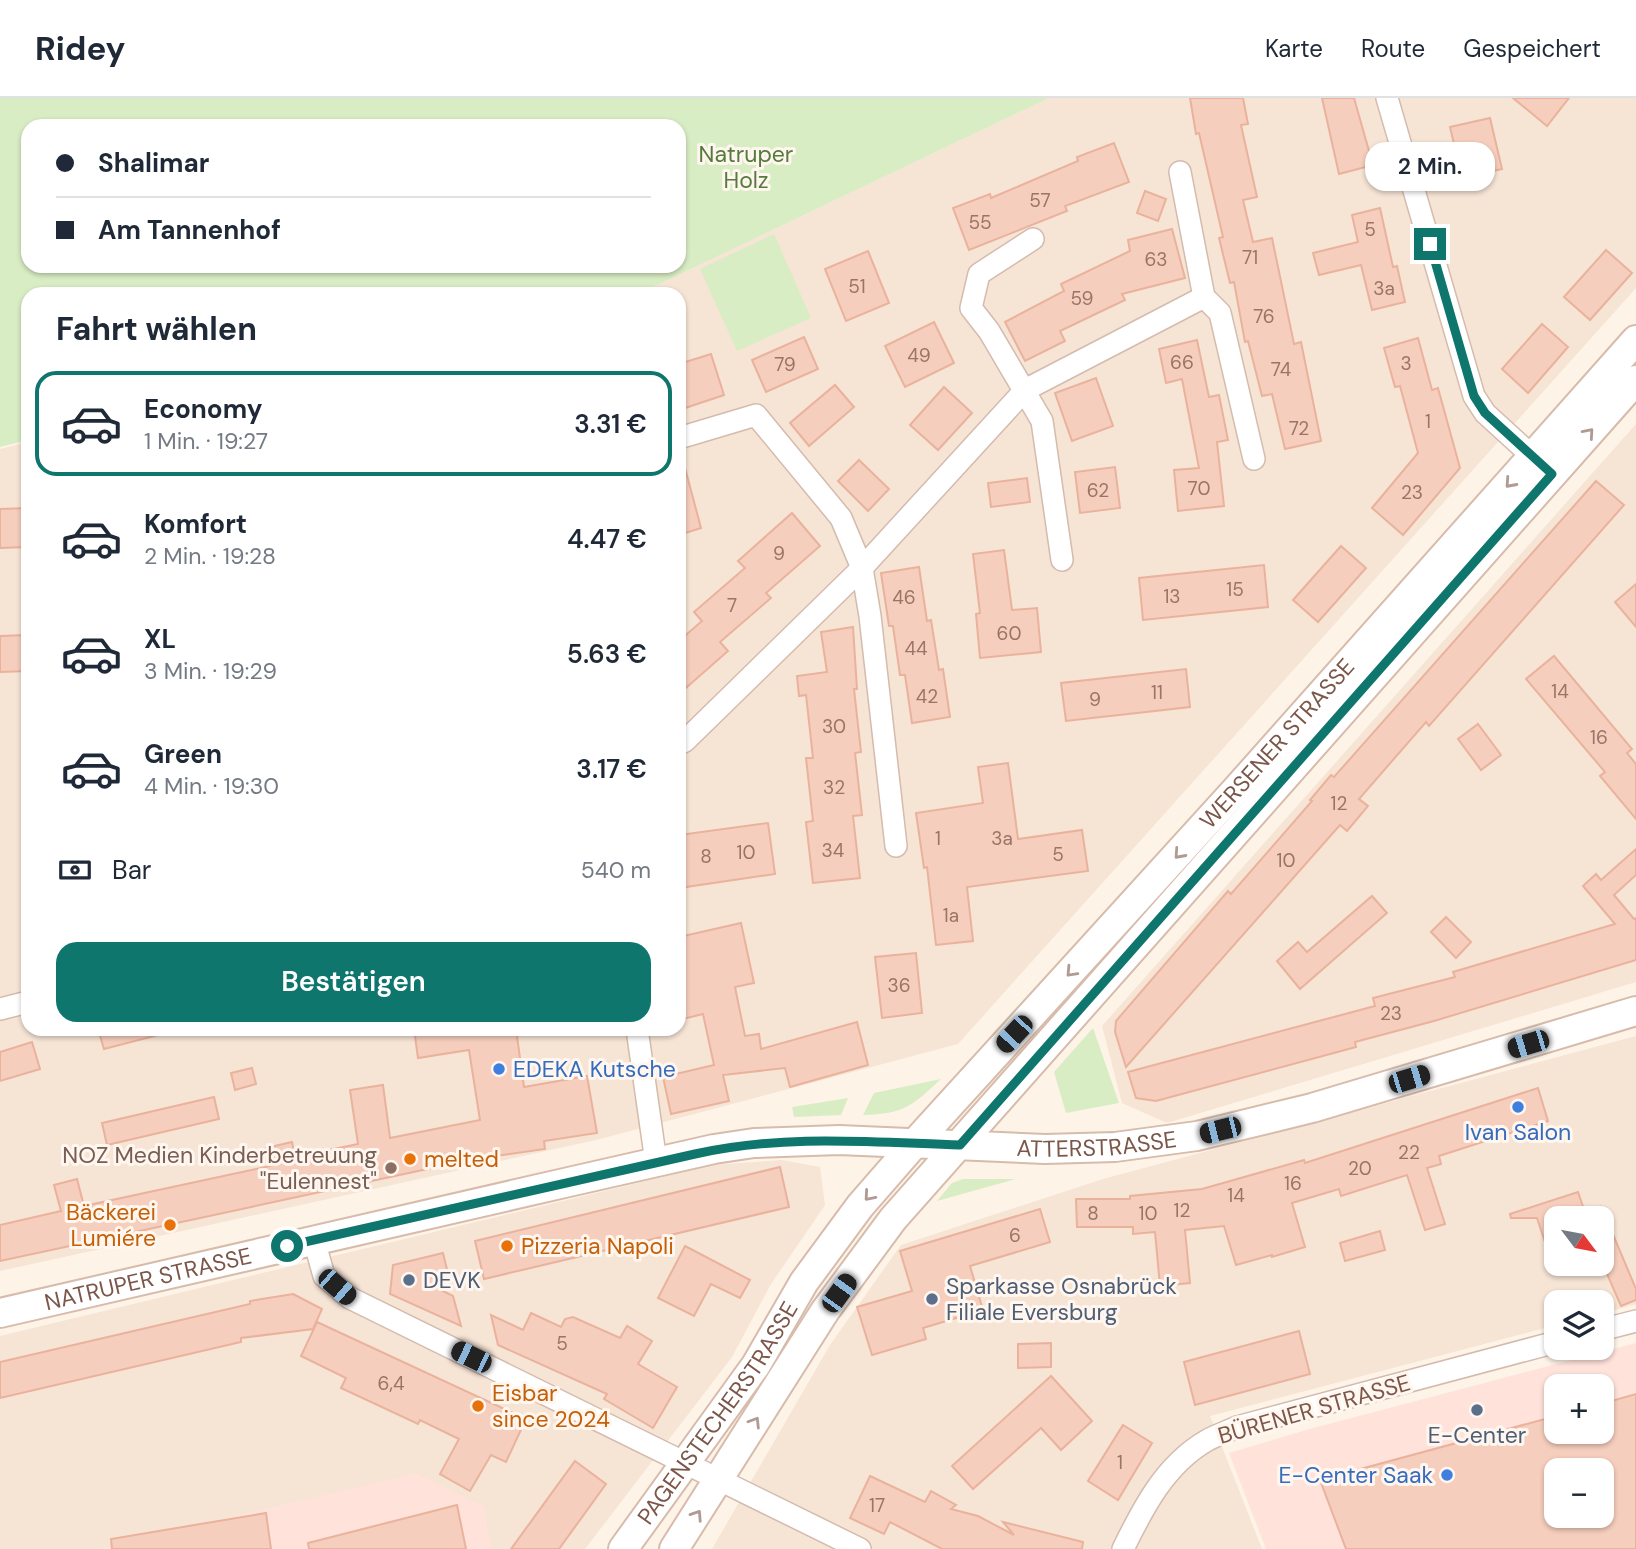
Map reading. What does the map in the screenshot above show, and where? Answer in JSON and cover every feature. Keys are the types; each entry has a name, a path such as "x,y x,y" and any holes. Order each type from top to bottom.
{"main road":[{"name":"WERSENER STRASSE","path":"960,1145 1543,466 1636,340"},
{"name":"WERSENER STRASSE","path":"914,1144 1179,854 1543,466 1636,380"},
{"name":"ATTERSTRASSE","path":"914,1144 1045,1149 1115,1147 1197,1136 1325,1104 1636,1011"},
{"name":"NATRUPER STRASSE","path":"0,1313 724,1148 768,1142 829,1140 914,1144"},
{"name":"PAGENSTECHERSTRASSE","path":"623,1549 755,1365 804,1282 831,1244 914,1144"},
{"name":"PAGENSTECHERSTRASSE","path":"674,1549 825,1311 893,1219 960,1145"}],"street":[{"path":"1387,98 1474,396 1485,413 1543,466"},
{"path":"1180,172 1204,296 1220,313 1254,459"},
{"path":"1033,239 979,274 971,308 989,331 1042,421 1062,560"},
{"path":"686,740 862,568 1025,390 1204,296"},
{"path":"686,436 756,415 842,518 862,568 870,616 896,846"},
{"path":"0,1009 21,1004"},
{"path":"638,1036 656,1163"},
{"path":"314,1240 324,1276 350,1298 860,1549"},
{"path":"1614,1327 1636,1321"},
{"name":"BÜRENER STRASSE","path":"1123,1549 1143,1509 1170,1471 1206,1441 1237,1427 1544,1345"}],"shaded area":[{"path":"1049,98 1636,98 1636,288 958,1044 596,1140 0,1271 0,449 21,444 21,1036 686,1036 686,287 653,287"},
{"path":"1636,424 1636,982 1167,1123 1122,1103 1102,1026"},
{"path":"1636,1036 1636,1304 1614,1310 1614,1290 1544,1290 1544,1328 1210,1416 1262,1549 712,1549 830,1345 901,1245 1103,1179"},
{"path":"782,1160 820,1167 825,1205 771,1284 732,1357 585,1549 491,1549 483,1506 99,1549 0,1549 0,1336 713,1165"},
{"path":"1636,1343 1636,1549 1266,1549 1229,1453 1572,1360 1614,1360 1614,1349"},
{"path":"416,1473 483,1506 491,1549 99,1549"}],"green space":[{"name":"Natruper Holz","path":"0,98 1049,98 686,271 686,119 21,119 21,273 683,273 653,287 21,287 21,442 0,447"},
{"path":"774,234 811,318 737,351 700,269"},
{"path":"1093,1028 1119,1103 1066,1113 1054,1072"},
{"path":"941,1079 906,1107 888,1113 863,1115 874,1093"},
{"path":"848,1098 841,1115 794,1117 792,1107"},
{"path":"963,1179 1016,1179 937,1201 952,1183"}],"building":[{"path":"1190,98 1243,98 1248,124 1241,125 1257,197 1243,200 1253,242 1272,238 1294,344 1301,342 1321,441 1285,449 1272,394 1262,396 1248,341 1245,342 1234,282 1230,283 1219,238 1223,237 1199,133 1196,134"},
{"path":"1322,98 1354,98 1373,165 1339,174"},
{"path":"1513,98 1569,98 1547,126"},
{"path":"1490,118 1502,169 1462,178 1450,127"},
{"path":"1114,143 1129,182 1065,206 1067,211 969,250 953,208 990,194 991,198 1078,161 1077,157"},
{"path":"1145,191 1166,199 1158,221 1137,213"},
{"path":"1380,208 1393,267 1397,266 1405,302 1372,310 1361,265 1319,275 1313,253 1358,242 1352,215"},
{"path":"1172,229 1185,278 1122,294 1125,300 1060,331 1065,341 1025,361 1005,322 1064,291 1061,284 1130,251 1128,240"},
{"path":"1606,250 1632,273 1590,320 1564,297"},
{"path":"868,251 889,303 846,321 825,269"},
{"path":"934,322 954,363 905,387 885,346"},
{"path":"1542,324 1568,347 1528,393 1502,369"},
{"path":"804,337 818,369 766,392 752,360"},
{"path":"1418,338 1432,390 1438,388 1460,468 1403,535 1372,508 1418,453 1400,386 1395,387 1384,348"},
{"path":"1197,340 1209,397 1219,395 1228,440 1217,442 1224,506 1178,511 1174,470 1199,468 1182,379 1166,383 1159,349"},
{"path":"711,354 724,395 686,408 686,362"},
{"path":"1096,378 1113,426 1072,441 1055,393"},
{"path":"835,385 854,407 809,446 790,423"},
{"path":"944,387 972,413 938,450 910,425"},
{"path":"859,460 889,489 868,511 838,481"},
{"path":"1115,467 1120,508 1080,513 1075,472"},
{"path":"686,472 701,528 686,533"},
{"path":"1027,478 1030,502 991,507 988,483"},
{"path":"1596,481 1624,505 1429,726 1426,722 1359,799 1368,806 1347,831 1340,825 1126,1067 1115,1032 1116,1021 1228,891 1231,894 1312,801 1310,800 1331,775 1334,777"},
{"path":"21,508 21,547 0,548 0,509"},
{"path":"792,513 820,546 766,593 771,598 720,642 728,651 686,688 686,635 702,621 694,612 745,568 738,561"},
{"path":"1341,546 1366,568 1318,622 1293,600"},
{"path":"1004,550 1012,610 1037,608 1041,652 980,658 976,614 980,613 973,554"},
{"path":"1264,565 1268,607 1143,620 1139,578"},
{"path":"919,567 927,621 931,620 939,670 943,669 950,717 912,723 905,675 900,675 893,626 889,626 881,573"},
{"path":"1636,584 1636,627 1615,602"},
{"path":"853,627 857,689 854,689 861,752 855,753 862,815 853,816 860,878 813,883 806,822 813,821 806,758 813,758 806,695 799,696 797,676 827,672 821,632"},
{"path":"21,635 21,671 0,672 0,636"},
{"path":"1554,656 1632,749 1627,753 1636,764 1636,819 1600,776 1605,772 1526,679"},
{"path":"1186,669 1190,707 1066,721 1061,683"},
{"path":"1478,724 1501,755 1481,770 1458,739"},
{"path":"1008,763 1018,839 1082,830 1088,871 967,887 973,941 936,945 927,867 924,868 916,813 983,803 978,767"},
{"path":"768,823 775,874 686,887 686,834"},
{"path":"1636,849 1636,875 1614,895 1634,919 1636,918 1636,960 1355,1042 1356,1047 1156,1101 1136,1098 1128,1072 1375,1006 1373,998 1455,977 1453,972 1615,924 1583,886 1596,874 1601,880"},
{"path":"1372,896 1387,913 1300,989 1277,961 1298,942 1307,952"},
{"path":"1446,917 1471,942 1456,958 1431,932"},
{"path":"741,923 754,983 735,987 745,1036 759,1034 761,1049 857,1022 868,1065 790,1087 785,1068 723,1075 729,1101 671,1114 663,1077 714,1065 703,1014 686,1018 686,935"},
{"path":"916,953 922,1013 882,1018 875,957"},
{"path":"100,1036 154,1036 104,1049"},
{"path":"415,1036 517,1036 524,1087 587,1076 597,1133 544,1141 545,1149 474,1159 0,1261 0,1225 61,1211 54,1185 77,1179 84,1206 270,1166 266,1148 292,1142 295,1157 358,1144 350,1090 383,1085 390,1138 480,1120 469,1050 418,1058"},
{"path":"32,1042 40,1069 0,1081 0,1052"},
{"path":"252,1068 256,1084 235,1090 231,1073"},
{"path":"1538,1088 1548,1121 1439,1156 1441,1164 1427,1168 1445,1224 1425,1230 1407,1175 1341,1196 1339,1189 1292,1203 1305,1247 1272,1257 1236,1265 1224,1226 1185,1230 1190,1283 1160,1286 1155,1232 1133,1234 1133,1227 1077,1227 1076,1199 1130,1199 1130,1196 1202,1189 1304,1160 1305,1163"},
{"path":"214,1097 219,1119 107,1145 102,1123"},
{"path":"780,1167 789,1207 484,1279 475,1241"},
{"path":"1578,1192 1583,1206 1544,1206 1544,1239 1537,1218 1511,1218 1510,1214"},
{"name":"Sparkasse Osnabrück Filiale Eversburg","path":"1040,1209 1050,1242 970,1266 983,1310 923,1328 926,1339 872,1355 857,1307 912,1291 900,1251"},
{"path":"1380,1231 1385,1250 1345,1261 1340,1243"},
{"path":"1614,1237 1636,1289 1636,1300 1621,1306 1608,1276 1614,1276"},
{"path":"685,1246 750,1280 740,1298 711,1284 694,1316 658,1298"},
{"path":"443,1253 451,1286 439,1289 453,1296 461,1326 390,1294 393,1265"},
{"path":"293,1294 322,1309 313,1329 241,1338 241,1342 0,1398 0,1362 250,1304 250,1301"},
{"path":"531,1313 561,1327 565,1319 573,1317 620,1338 627,1326 652,1341 638,1364 677,1387 653,1428 604,1399 607,1394 498,1345 491,1315 523,1330"},
{"path":"317,1322 526,1419 506,1462 491,1455 470,1491 440,1474 459,1439 420,1420 418,1424 341,1388 346,1378 301,1356"},
{"path":"1299,1331 1310,1374 1195,1405 1184,1362"},
{"path":"1051,1343 1051,1367 1018,1368 1018,1344"},
{"path":"1051,1376 1092,1421 1061,1450 1041,1428 973,1489 952,1466"},
{"name":"E-Center Saak","path":"1636,1394 1636,1549 1346,1549 1320,1480 1544,1419 1544,1444 1614,1444 1614,1400"},
{"path":"1123,1425 1152,1443 1118,1500 1088,1481"},
{"path":"575,1461 606,1484 559,1549 511,1549"},
{"path":"870,1476 925,1502 931,1491 956,1505 951,1509 978,1516 1014,1535 1003,1522 1083,1542 1082,1549 942,1549 890,1522 884,1534 850,1518"},
{"path":"457,1505 466,1549 309,1549 308,1543"},
{"path":"266,1513 271,1549 112,1549 111,1539"}],"place":[{"name":"EDEKA Kutsche","path":"499,1069"},
{"name":"Ivan Salon","path":"1518,1107"},
{"name":"melted","path":"410,1159"},
{"name":"NOZ Medien Kinderbetreuung \"Eulennest\"","path":"391,1168"},
{"name":"Bäckerei Lumiére","path":"170,1225"},
{"name":"Pizzeria Napoli","path":"507,1246"},
{"name":"DEVK","path":"409,1280"},
{"name":"Sparkasse Osnabrück Filiale Eversburg","path":"932,1299"},
{"name":"Eisbar since 2024","path":"478,1406"},
{"name":"E-Center","path":"1477,1410"},
{"name":"E-Center Saak","path":"1447,1475"}],"route":[{"path":"287,1246 754,1143 839,1140 960,1145 1552,474 1485,413 1474,396 1430,244"}]}
